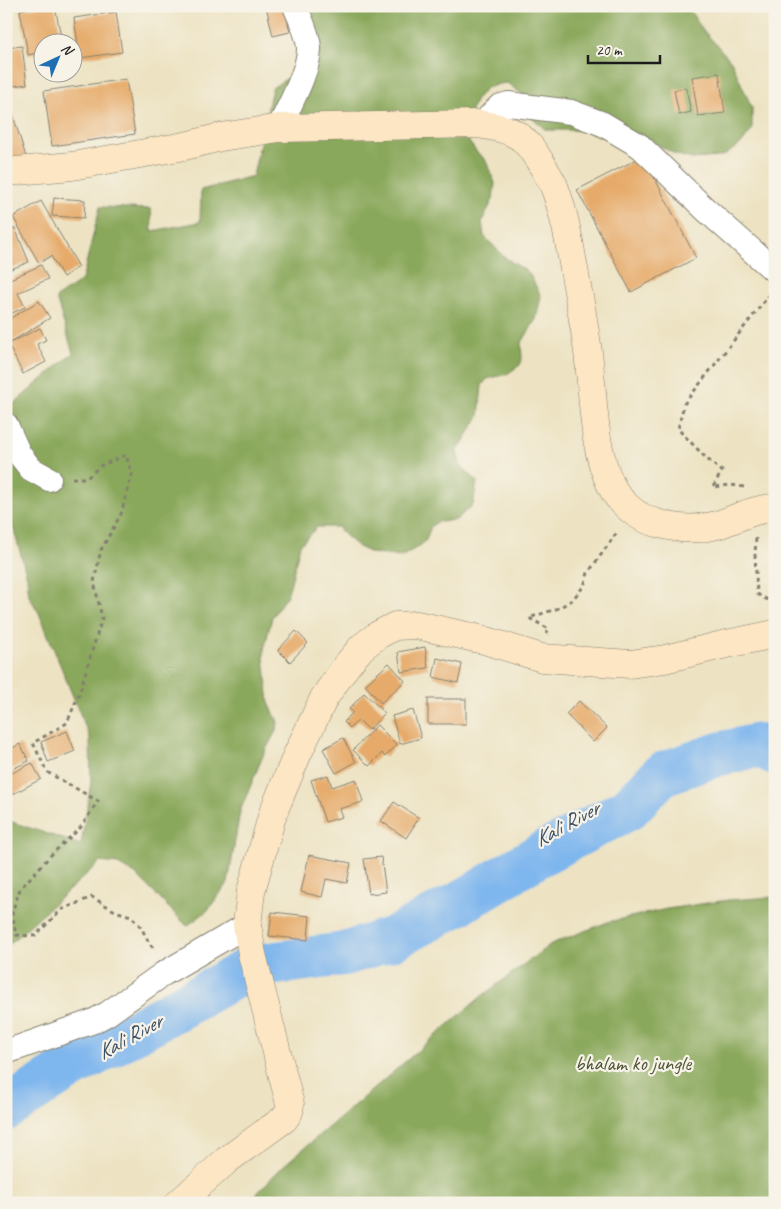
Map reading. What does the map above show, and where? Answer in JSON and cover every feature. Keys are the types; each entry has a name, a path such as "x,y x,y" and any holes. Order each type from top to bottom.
{"main road":[{"path":"6,172 72,166 185,146 221,137 279,128 477,124 493,126 514,133 532,149 554,185 569,240 588,350 600,457 616,494 624,504 646,519 678,528 717,525 764,509"},
{"path":"180,1203 227,1160 284,1119 289,1112 290,1104 252,954 247,924 251,891 260,855 274,813 297,755 324,698 362,647 378,635 395,626 417,626 484,640 542,658 630,664 665,659 722,644 775,634"}],"street":[{"path":"279,128 306,66 309,47 305,30 295,6"},
{"path":"493,126 490,122 490,116 499,107 508,104 571,112 603,124 640,146 705,209 775,271"},
{"path":"6,425 19,454 32,469 49,479"},
{"path":"6,1052 94,1022 163,974 247,924"}],"path":[{"path":"775,288 684,404 678,429 707,459 722,471 713,487 731,485 749,488 752,496 764,509 757,531 755,554 757,594 775,604"},
{"path":"49,479 87,478 100,466 126,455 132,474 121,514 100,550 94,582 102,618 79,694 67,723 33,743 47,772 98,801 81,827 50,855 20,889 12,912 16,935 35,936 61,910 92,897 115,911 131,916 141,927 149,943 158,954"},
{"path":"531,654 549,630 529,618 559,608 572,600 584,586 588,573 633,510"}],"green space":[{"path":"303,6 687,6 702,29 731,61 752,108 752,130 742,143 725,155 692,159 674,154 650,140 631,133 597,136 585,130 546,130 526,113 522,94 507,83 486,88 476,99 464,127 469,142 478,154 485,159 495,183 493,199 482,222 484,236 504,257 529,273 541,296 536,319 521,344 522,358 520,365 507,374 487,379 482,385 479,416 457,452 460,465 477,481 473,505 456,520 437,522 431,526 426,540 401,557 371,553 358,547 341,532 339,527 317,527 300,545 287,595 272,617 264,650 269,703 278,722 277,729 265,751 240,811 228,883 207,911 187,926 134,873 118,864 100,862 6,947 6,820 81,845 91,782 90,738 39,613 29,596 27,577 6,501 6,420 11,406 73,353 56,298 82,280 100,207 151,209 152,231 200,222 201,190 253,176 272,88 297,72"},
{"name":"bhalam ko jungle","path":"775,897 775,1203 248,1203 282,1167 482,996 551,944 608,922 667,909 728,900"}],"building":[{"path":"39,6 55,6 60,32 32,32 32,54 28,55 20,10"},
{"path":"266,6 284,6 290,32 273,36"},
{"path":"116,12 122,52 82,58 82,32 76,32 74,18"},
{"path":"22,46 27,84 6,87 6,48"},
{"path":"719,73 725,113 698,116 692,77"},
{"path":"126,79 135,134 52,146 44,91"},
{"path":"686,88 691,112 679,115 674,90"},
{"path":"11,109 27,160 6,166 6,110"},
{"path":"643,156 696,258 631,292 577,190"},
{"path":"54,198 85,200 84,218 52,216"},
{"path":"41,201 79,267 63,277 51,256 39,263 13,217"},
{"path":"15,228 29,262 6,271 6,232"},
{"path":"41,265 48,279 18,293 25,307 8,315 6,311 6,281"},
{"path":"39,301 50,318 9,343 6,338 6,321"},
{"path":"40,328 46,340 37,344 46,362 23,374 8,344"},
{"path":"296,631 308,643 290,662 278,650"},
{"path":"425,647 428,668 401,672 398,652"},
{"path":"437,658 462,664 458,683 433,677"},
{"path":"389,663 405,681 381,703 365,685"},
{"path":"364,693 385,713 369,730 359,720 350,728 344,722 353,712 349,709"},
{"path":"428,699 466,699 466,724 428,724"},
{"path":"579,701 607,728 593,742 566,714"},
{"path":"413,710 421,738 400,744 392,716"},
{"path":"377,725 397,745 385,757 382,753 369,766 353,750"},
{"path":"67,731 75,751 48,762 41,742"},
{"path":"343,738 356,762 336,773 323,749"},
{"path":"20,744 29,761 6,772 6,751"},
{"path":"32,763 41,779 11,795 6,787 6,776"},
{"path":"328,775 332,787 356,779 363,802 339,809 342,817 325,822 311,780"},
{"path":"394,802 419,818 406,838 381,821"},
{"path":"309,855 351,863 347,883 326,879 322,897 301,892"},
{"path":"381,857 386,892 369,894 364,859"},
{"path":"272,912 310,916 308,940 269,936"}],"waterway":[{"name":"Kali River","path":"6,1109 68,1069 254,966 344,954 394,938 458,904 543,853 628,809 662,774 719,754 759,745 775,753"}]}
